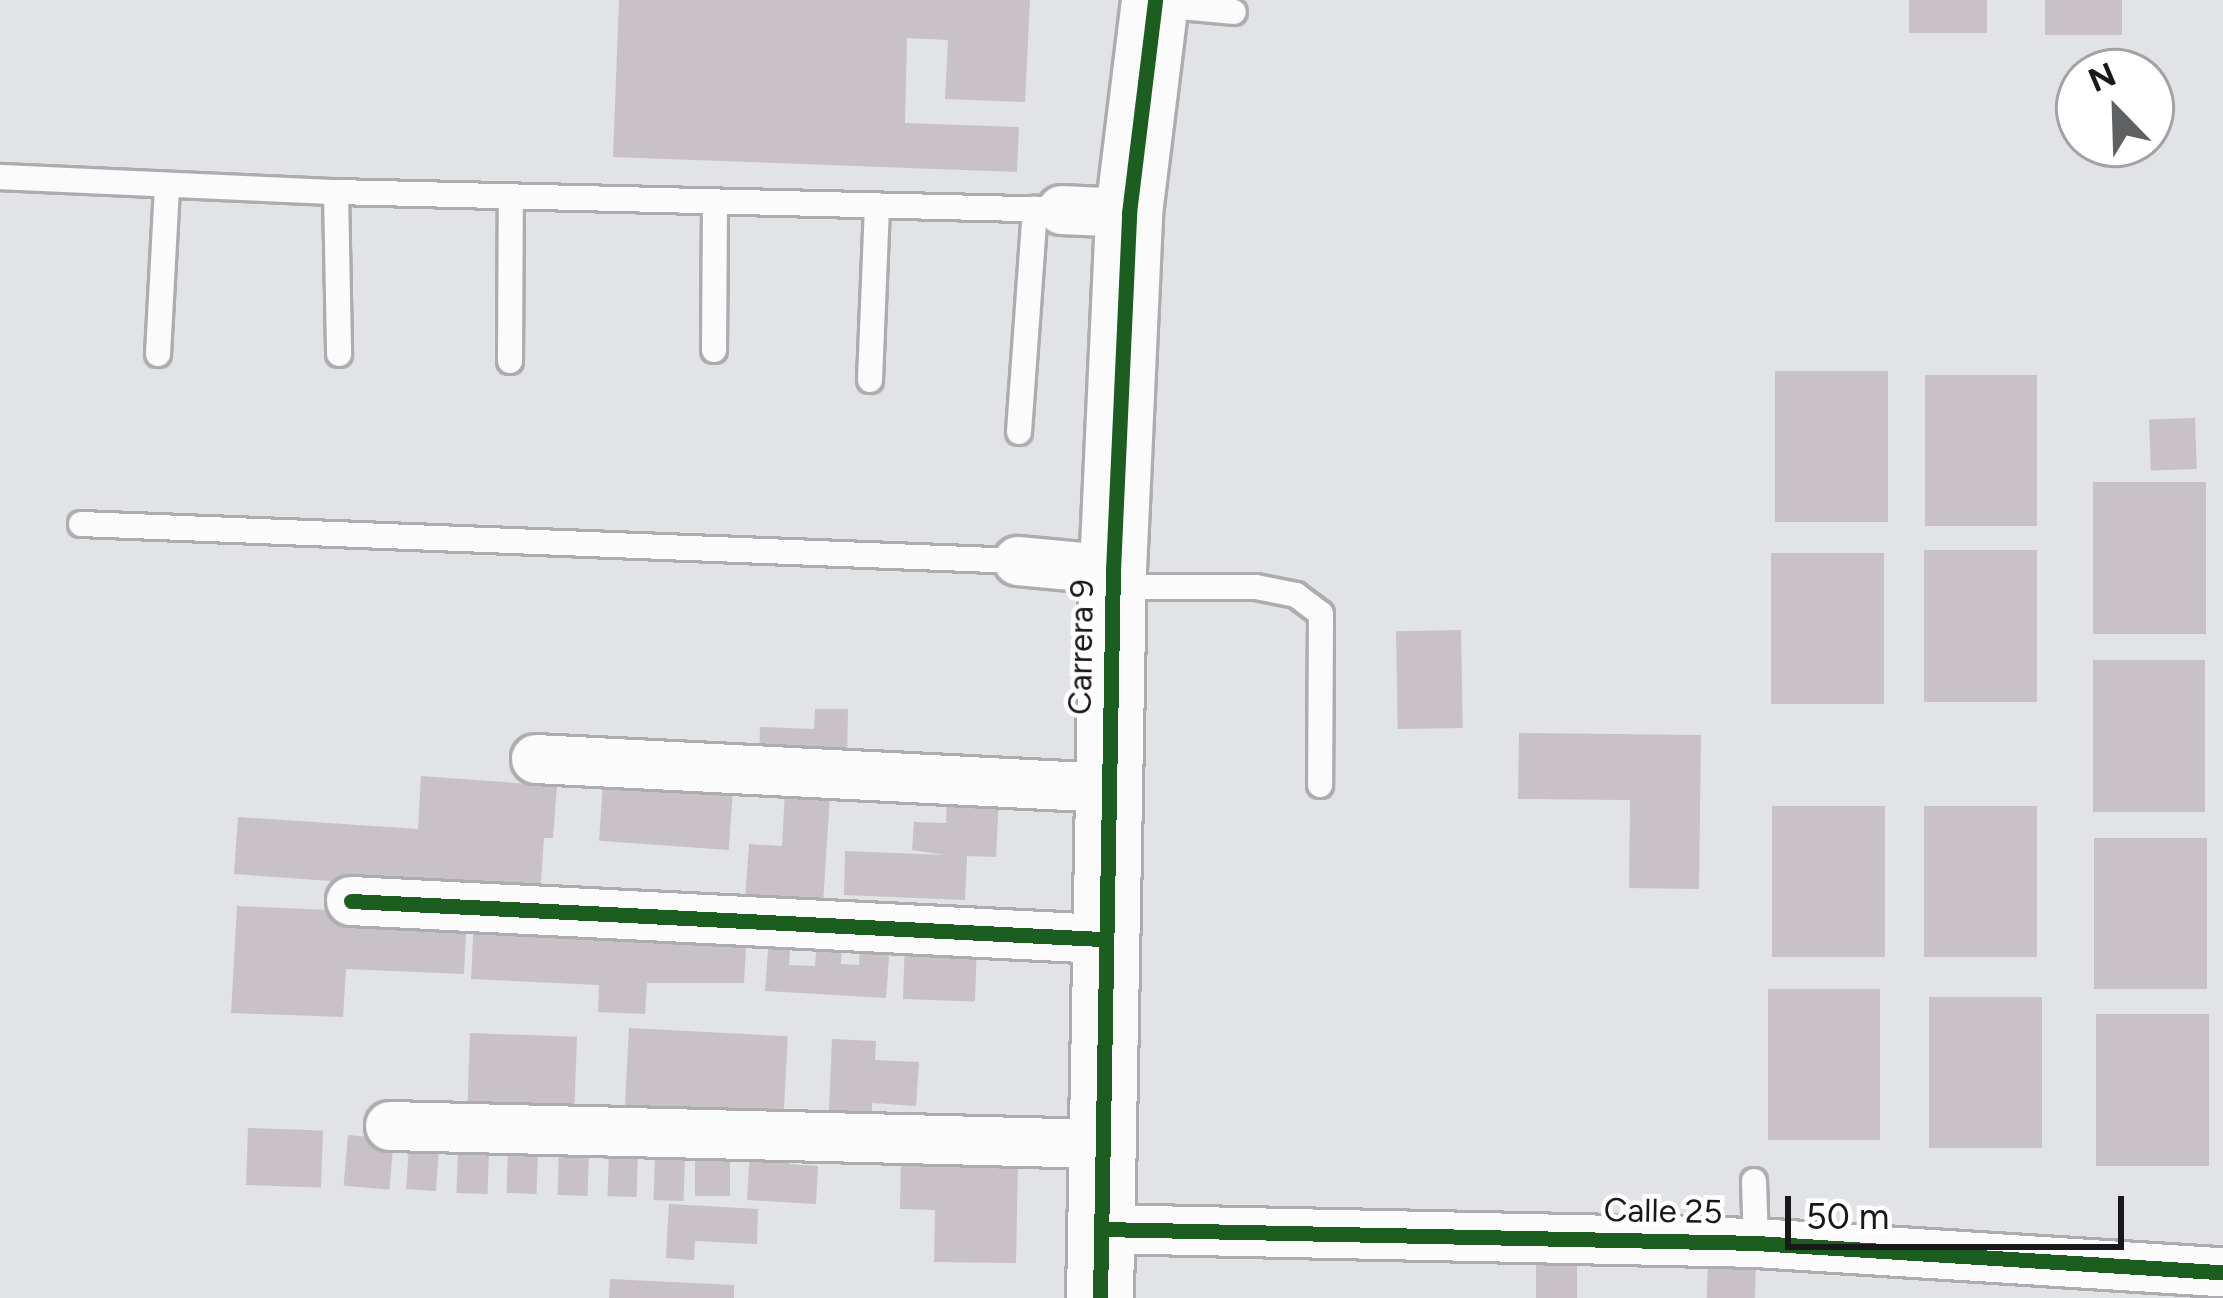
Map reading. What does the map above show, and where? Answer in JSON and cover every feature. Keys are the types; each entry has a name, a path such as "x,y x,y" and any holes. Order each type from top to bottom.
{"main road":[{"name":"Carrera 9","path":"1100,1298 1102,939 1113,578 1129,213 1155,2"}],"street":[{"path":"1048,209 1129,213"},
{"path":"1018,561 1113,578"},
{"path":"536,758 1107,788"},
{"path":"350,901 1102,939"},
{"path":"390,1126 1100,1144"},
{"name":"Calle 25","path":"1101,1229 1756,1244 2223,1272"}],"lane":[{"path":"1155,2 1234,12"},
{"path":"0,177 336,192 1048,209 1019,432"},
{"path":"158,354 167,186"},
{"path":"336,192 339,354"},
{"path":"510,361 511,197"},
{"path":"714,350 715,202"},
{"path":"870,380 877,206"},
{"path":"81,524 1018,561"},
{"path":"1113,578 1256,587 1296,596 1321,614 1320,785"},
{"path":"1754,1180 1756,1244"}],"building":[{"path":"619,0 1030,0 1025,102 945,99 948,40 907,38 905,123 1019,127 1017,172 613,157"},
{"path":"1909,0 1987,0 1987,33 1909,33"},
{"path":"2045,0 2122,0 2122,35 2045,35"},
{"path":"1775,371 1888,371 1888,522 1775,522"},
{"path":"1925,375 2037,375 2037,526 1925,526"},
{"path":"2195,418 2197,469 2151,471 2149,420"},
{"path":"2093,482 2206,482 2206,634 2093,634"},
{"path":"1924,550 2037,550 2037,702 1924,702"},
{"path":"1771,553 1884,553 1884,704 1771,704"},
{"path":"1461,630 1463,728 1398,729 1396,631"},
{"path":"2093,660 2205,660 2205,812 2093,812"},
{"path":"815,709 848,709 847,764 759,761 760,727 814,729"},
{"path":"1519,733 1701,735 1699,889 1629,888 1630,800 1518,799"},
{"path":"421,776 557,786 553,838 544,838 540,896 234,874 238,817 418,829"},
{"path":"603,784 733,793 729,850 599,841"},
{"path":"785,791 830,794 823,904 745,900 749,844 782,846"},
{"path":"947,796 999,798 996,857 967,856 965,900 844,895 845,851 945,855 912,850 914,822 946,823"},
{"path":"1772,806 1885,806 1885,957 1772,957"},
{"path":"1924,806 2037,806 2037,957 1924,957"},
{"path":"2094,838 2207,838 2207,989 2094,989"},
{"path":"237,906 467,916 464,974 346,969 343,1017 231,1013"},
{"path":"474,919 747,932 744,983 647,983 645,1014 598,1012 599,985 471,979"},
{"path":"769,935 791,936 789,965 815,966 817,938 842,940 841,964 859,965 860,942 890,944 886,998 765,991"},
{"path":"905,941 977,944 975,1001 903,999"},
{"path":"1768,989 1880,989 1880,1140 1768,1140"},
{"path":"1929,997 2042,997 2042,1148 1929,1148"},
{"path":"2096,1014 2209,1014 2209,1166 2096,1166"},
{"path":"629,1028 788,1036 784,1117 625,1109"},
{"path":"470,1033 577,1037 574,1108 468,1104"},
{"path":"832,1039 876,1041 875,1060 919,1062 916,1106 872,1103 872,1113 829,1110"},
{"path":"248,1128 323,1131 321,1188 246,1185"},
{"path":"348,1135 394,1139 389,1190 344,1186"},
{"path":"409,1146 439,1148 436,1191 406,1189"},
{"path":"695,1149 730,1149 730,1196 695,1196"},
{"path":"458,1150 489,1151 487,1194 456,1193"},
{"path":"508,1150 538,1151 536,1194 506,1193"},
{"path":"750,1151 789,1153 789,1164 818,1166 816,1204 747,1200"},
{"path":"559,1152 589,1153 587,1196 557,1195"},
{"path":"609,1153 638,1154 636,1197 607,1196"},
{"path":"655,1157 685,1158 683,1201 653,1200"},
{"path":"901,1157 1018,1158 1016,1263 934,1262 935,1210 900,1209"},
{"path":"669,1204 758,1209 757,1244 695,1241 694,1260 666,1258"},
{"path":"1536,1261 1577,1261 1577,1298 1536,1298"},
{"path":"1708,1262 1756,1264 1755,1298 1707,1298"},
{"path":"610,1279 734,1285 734,1298 609,1298"}],"cycle path":[{"path":"1100,1298 1113,570 1129,213 1155,0"},
{"path":"351,901 1102,939"},
{"path":"1101,1229 1756,1243 2223,1272"}]}
